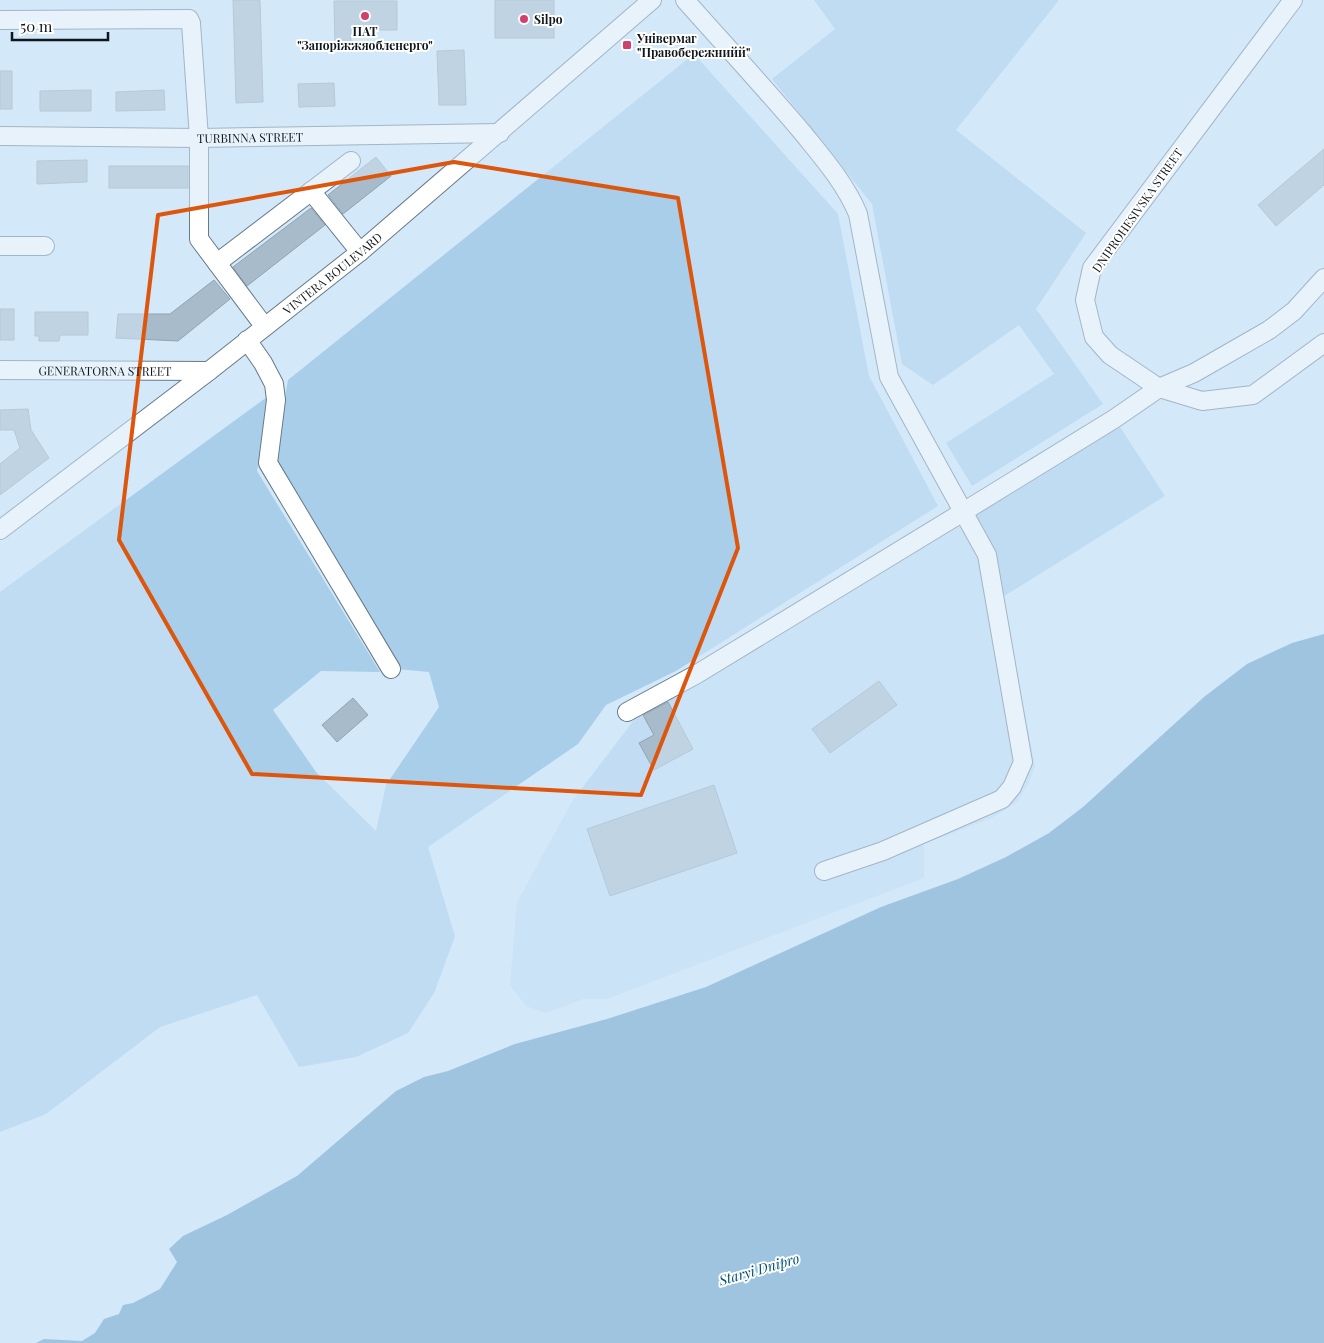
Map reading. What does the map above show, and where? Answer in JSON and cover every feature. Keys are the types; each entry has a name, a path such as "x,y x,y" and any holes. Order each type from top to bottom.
{"street":[{"name":"VINTERA BOULEVARD","path":"0,530 209,371 360,252 652,0"},
{"path":"684,0 773,98 821,156 850,196 858,214 889,377 987,555 1023,762 1012,787 1002,799 883,851 824,871"},
{"name":"DNIPROHESIVSKA STREET","path":"1293,0 1092,268 1085,300 1094,337 1110,355 1159,388 1202,401 1253,394 1324,343"},
{"path":"0,20 189,19 191,23 199,138 199,239 264,326"},
{"name":"TURBINNA STREET","path":"0,136 199,138 500,133"},
{"path":"216,264 351,160"},
{"path":"311,191 360,252"},
{"path":"0,246 45,246"},
{"path":"627,712 697,674 1114,419 1159,388 1194,374 1269,330 1294,311 1324,278"},
{"path":"247,340 263,363 274,384 276,400 268,463 390,669"},
{"name":"GENERATORNA STREET","path":"0,370 209,371"}],"highlighted area":[{"path":"454,162 678,198 738,548 641,795 252,774 119,540 158,215"}],"shaded area":[{"path":"814,0 1059,0 956,130 1086,233 1036,309 1103,404 972,486 946,443 1054,374 1019,325 933,385 902,364 872,204 772,79 835,29"},
{"path":"694,54 838,214 869,376 938,506 676,671 606,705 578,744 428,847 455,936 434,993 408,1033 356,1057 299,1067 257,995 160,1027 46,1114 0,1132 0,592 267,397 269,409 257,471 380,672 321,671 273,710 316,772 376,831 386,785 439,707 429,672 397,669 273,464 288,380"},
{"path":"1118,424 1165,496 1001,598 972,515"},
{"path":"972,515 992,551 1035,765 1030,781 1017,802 992,818 924,844 924,878 607,999 583,999 546,1013 526,1006 510,985 517,902 573,800 640,712 799,623"}],"water":[{"name":"Staryi Dnipro","path":"1324,634 1324,1343 36,1343 44,1339 82,1341 95,1333 104,1319 119,1314 123,1305 133,1303 160,1289 177,1262 169,1249 183,1236 227,1215 297,1176 396,1091 424,1077 448,1071 515,1044 607,1019 706,987 881,907 958,879 1006,857 1049,833 1083,807 1204,697 1247,664 1292,643"}],"building":[{"path":"233,0 260,0 263,102 236,103"},
{"name":"Silpo","path":"495,0 554,0 554,38 495,38"},
{"path":"334,1 397,1 397,30 351,30 351,47 335,47"},
{"path":"464,50 466,105 439,105 437,51"},
{"path":"0,71 12,71 12,109 0,109"},
{"path":"334,83 335,106 299,107 298,84"},
{"path":"91,90 91,111 40,111 40,91"},
{"path":"164,90 165,110 116,111 116,92"},
{"path":"1324,149 1324,185 1276,226 1258,205"},
{"path":"376,157 391,176 343,214 328,195"},
{"path":"87,160 87,182 37,184 37,161"},
{"path":"109,166 188,166 188,188 109,188"},
{"path":"311,208 325,225 247,286 233,267"},
{"path":"214,280 230,299 178,341 116,338 118,314 170,314"},
{"path":"0,309 14,309 14,340 0,340"},
{"path":"35,312 88,312 88,335 60,335 59,341 39,341 39,336 35,336"},
{"path":"28,409 31,430 49,458 0,495 0,464 20,448 14,430 0,430 0,410"},
{"path":"879,681 897,705 830,753 812,729"},
{"path":"353,698 368,715 337,742 322,725"},
{"path":"668,702 693,749 654,770 639,743 654,735 643,715"},
{"path":"714,785 737,853 610,896 587,829"}],"place":[{"name":"ПАТ \"Запоріжжяобленерго\"","path":"365,16"},
{"name":"Silpo","path":"524,19"},
{"name":"Універмаг \"Правобережнийй\"","path":"627,45"}]}
